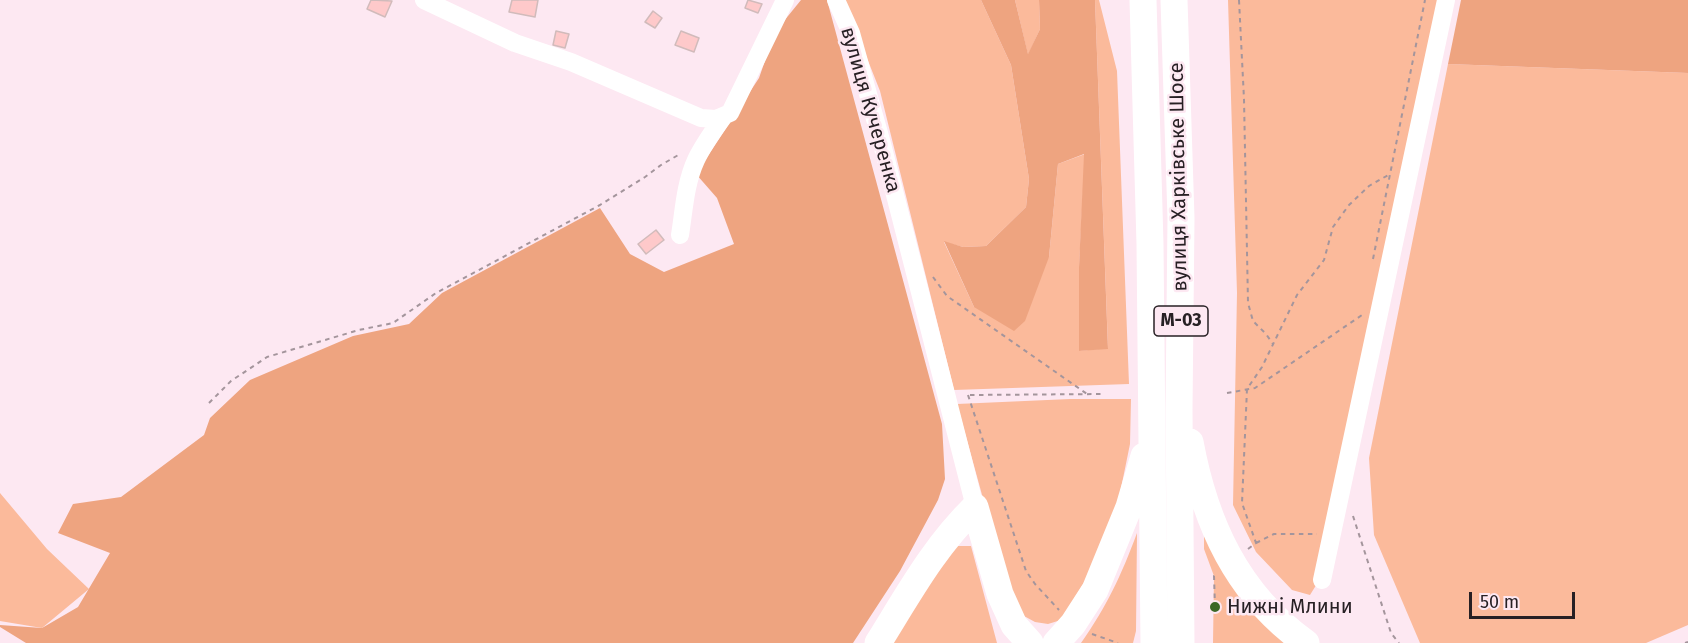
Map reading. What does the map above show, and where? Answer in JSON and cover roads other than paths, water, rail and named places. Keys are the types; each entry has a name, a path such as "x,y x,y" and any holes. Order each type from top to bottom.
{"highway":[{"name":"вулиця Харківське Шосе","path":"1143,0 1150,233 1154,643"},
{"name":"вулиця Харківське Шосе","path":"1174,0 1179,134 1181,316 1179,409 1181,643"},
{"path":"1181,316 1186,421 1194,460 1213,525 1234,569 1279,622 1306,643"},
{"path":"1056,643 1073,624 1095,590 1129,507 1152,426"},
{"path":"878,643 932,556 950,532 975,507 1000,594 1014,625 1030,643"}],"street":[{"path":"424,0 515,43 571,62 701,118 716,119 730,113 785,0"},
{"name":"вулиця Кучеренка","path":"836,0 851,33 975,507"},
{"path":"1322,580 1446,0"},
{"path":"680,235 687,186 701,152 724,116"}],"place":[{"name":"Нижні Млини","path":"1215,607"}]}
